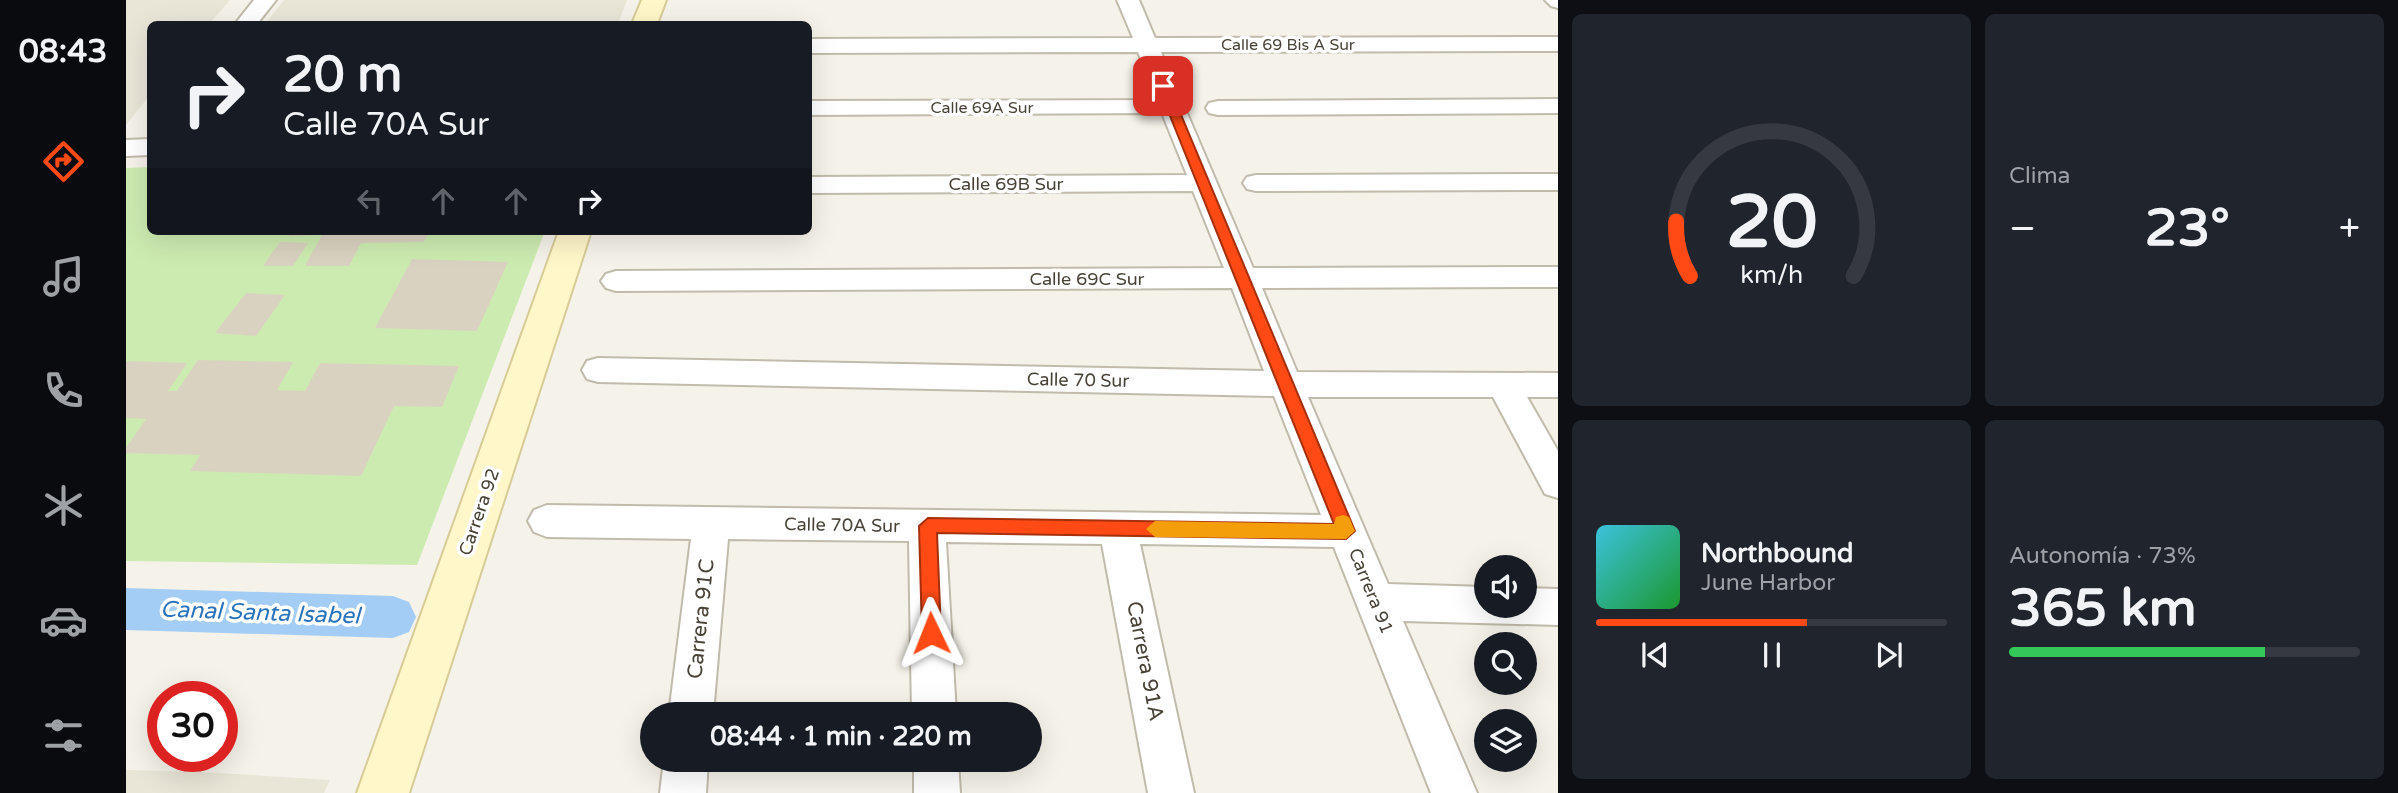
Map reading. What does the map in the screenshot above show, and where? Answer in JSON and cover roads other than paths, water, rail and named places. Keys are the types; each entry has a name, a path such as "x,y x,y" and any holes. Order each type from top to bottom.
{"street":[{"path":"248,21 265,0"},
{"path":"646,21 654,0"},
{"name":"Carrera 91","path":"1128,0 1454,793"},
{"name":"Calle 69 Bis A Sur","path":"812,46 1558,44"},
{"path":"1218,108 1558,106"},
{"name":"Calle 69A Sur","path":"812,108 1155,107"},
{"path":"1256,183 1558,182"},
{"name":"Calle 69B Sur","path":"812,185 1203,183"},
{"name":"Carrera 92","path":"383,793 574,235"},
{"name":"Calle 69C Sur","path":"616,281 1558,277"},
{"name":"Calle 70 Sur","path":"598,370 1286,384 1558,385"},
{"path":"1503,385 1558,483"},
{"name":"Calle 70A Sur","path":"547,521 1346,531"},
{"name":"Carrera 91C","path":"692,702 711,523"},
{"path":"928,526 934,702"},
{"name":"Carrera 91A","path":"1118,528 1171,793"},
{"path":"1375,601 1474,605"},
{"path":"1537,607 1558,607"},
{"path":"683,793 685,772"},
{"path":"936,772 937,793"}],"waterway":[{"name":"Canal Santa Isabel","path":"126,609 393,617"}]}
